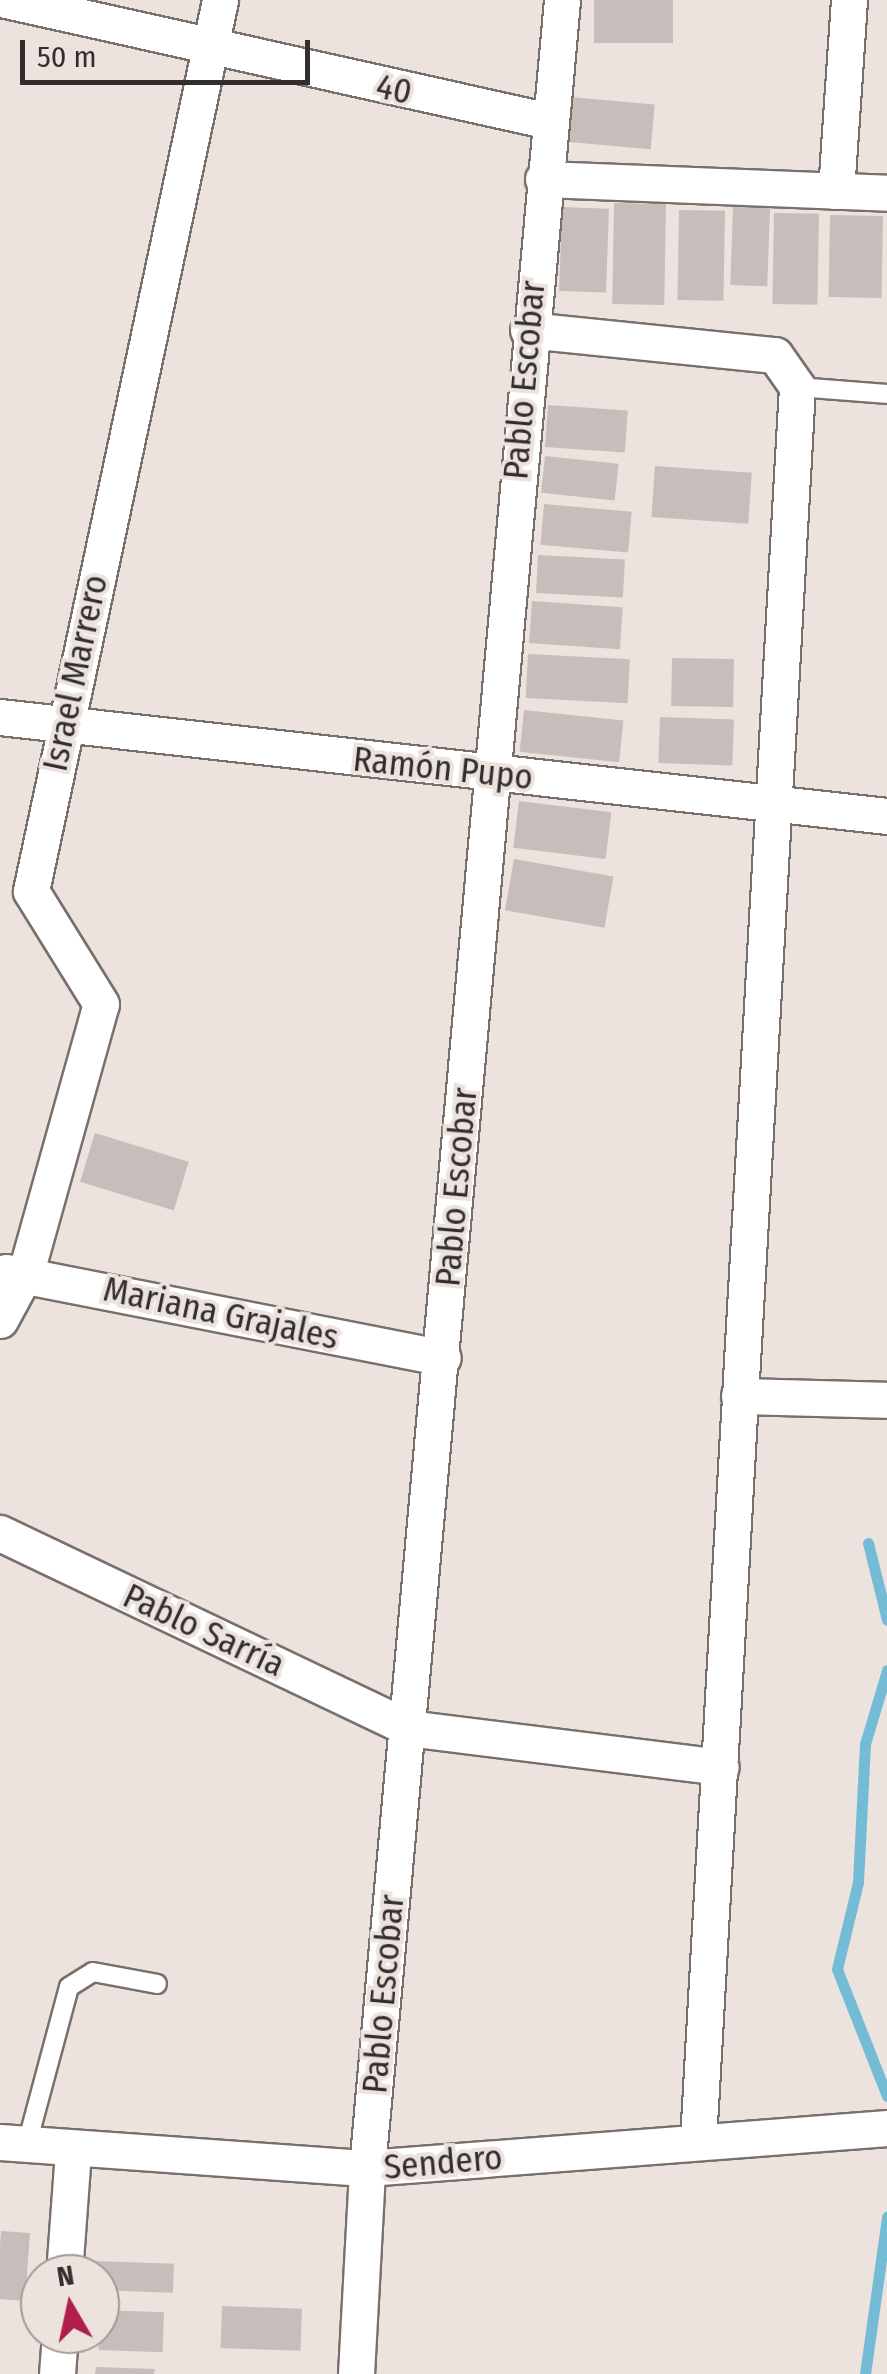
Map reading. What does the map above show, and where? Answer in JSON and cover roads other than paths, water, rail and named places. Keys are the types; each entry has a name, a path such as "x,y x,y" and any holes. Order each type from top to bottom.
{"street":[{"name":"40","path":"6,0 209,50 549,121"},
{"name":"Israel Marrero","path":"0,1320 101,1004 32,891 220,0"},
{"name":"Pablo Escobar","path":"356,2374 367,2168 443,1358 528,330 562,0"},
{"path":"836,191 849,0"},
{"path":"542,179 887,193"},
{"path":"528,330 775,355 796,387 698,2141"},
{"name":"Ramón Pupo","path":"0,718 887,816"},
{"name":"Mariana Grajales","path":"13,1272 443,1358"},
{"path":"739,1396 869,1405 887,1400"},
{"name":"Pablo Sarría","path":"0,1533 408,1728 721,1767"},
{"name":"Sendero","path":"14,2141 73,2150 367,2168 887,2128"},
{"path":"65,2254 73,2150"}],"lane":[{"path":"796,387 887,394"},
{"path":"14,2141 68,1987 93,1972 158,1984"}],"waterway":[{"path":"868,1543 887,1620"},
{"path":"887,1670 865,1744 858,1882 837,1969 887,2096"},
{"path":"865,2374 887,2217"}]}
